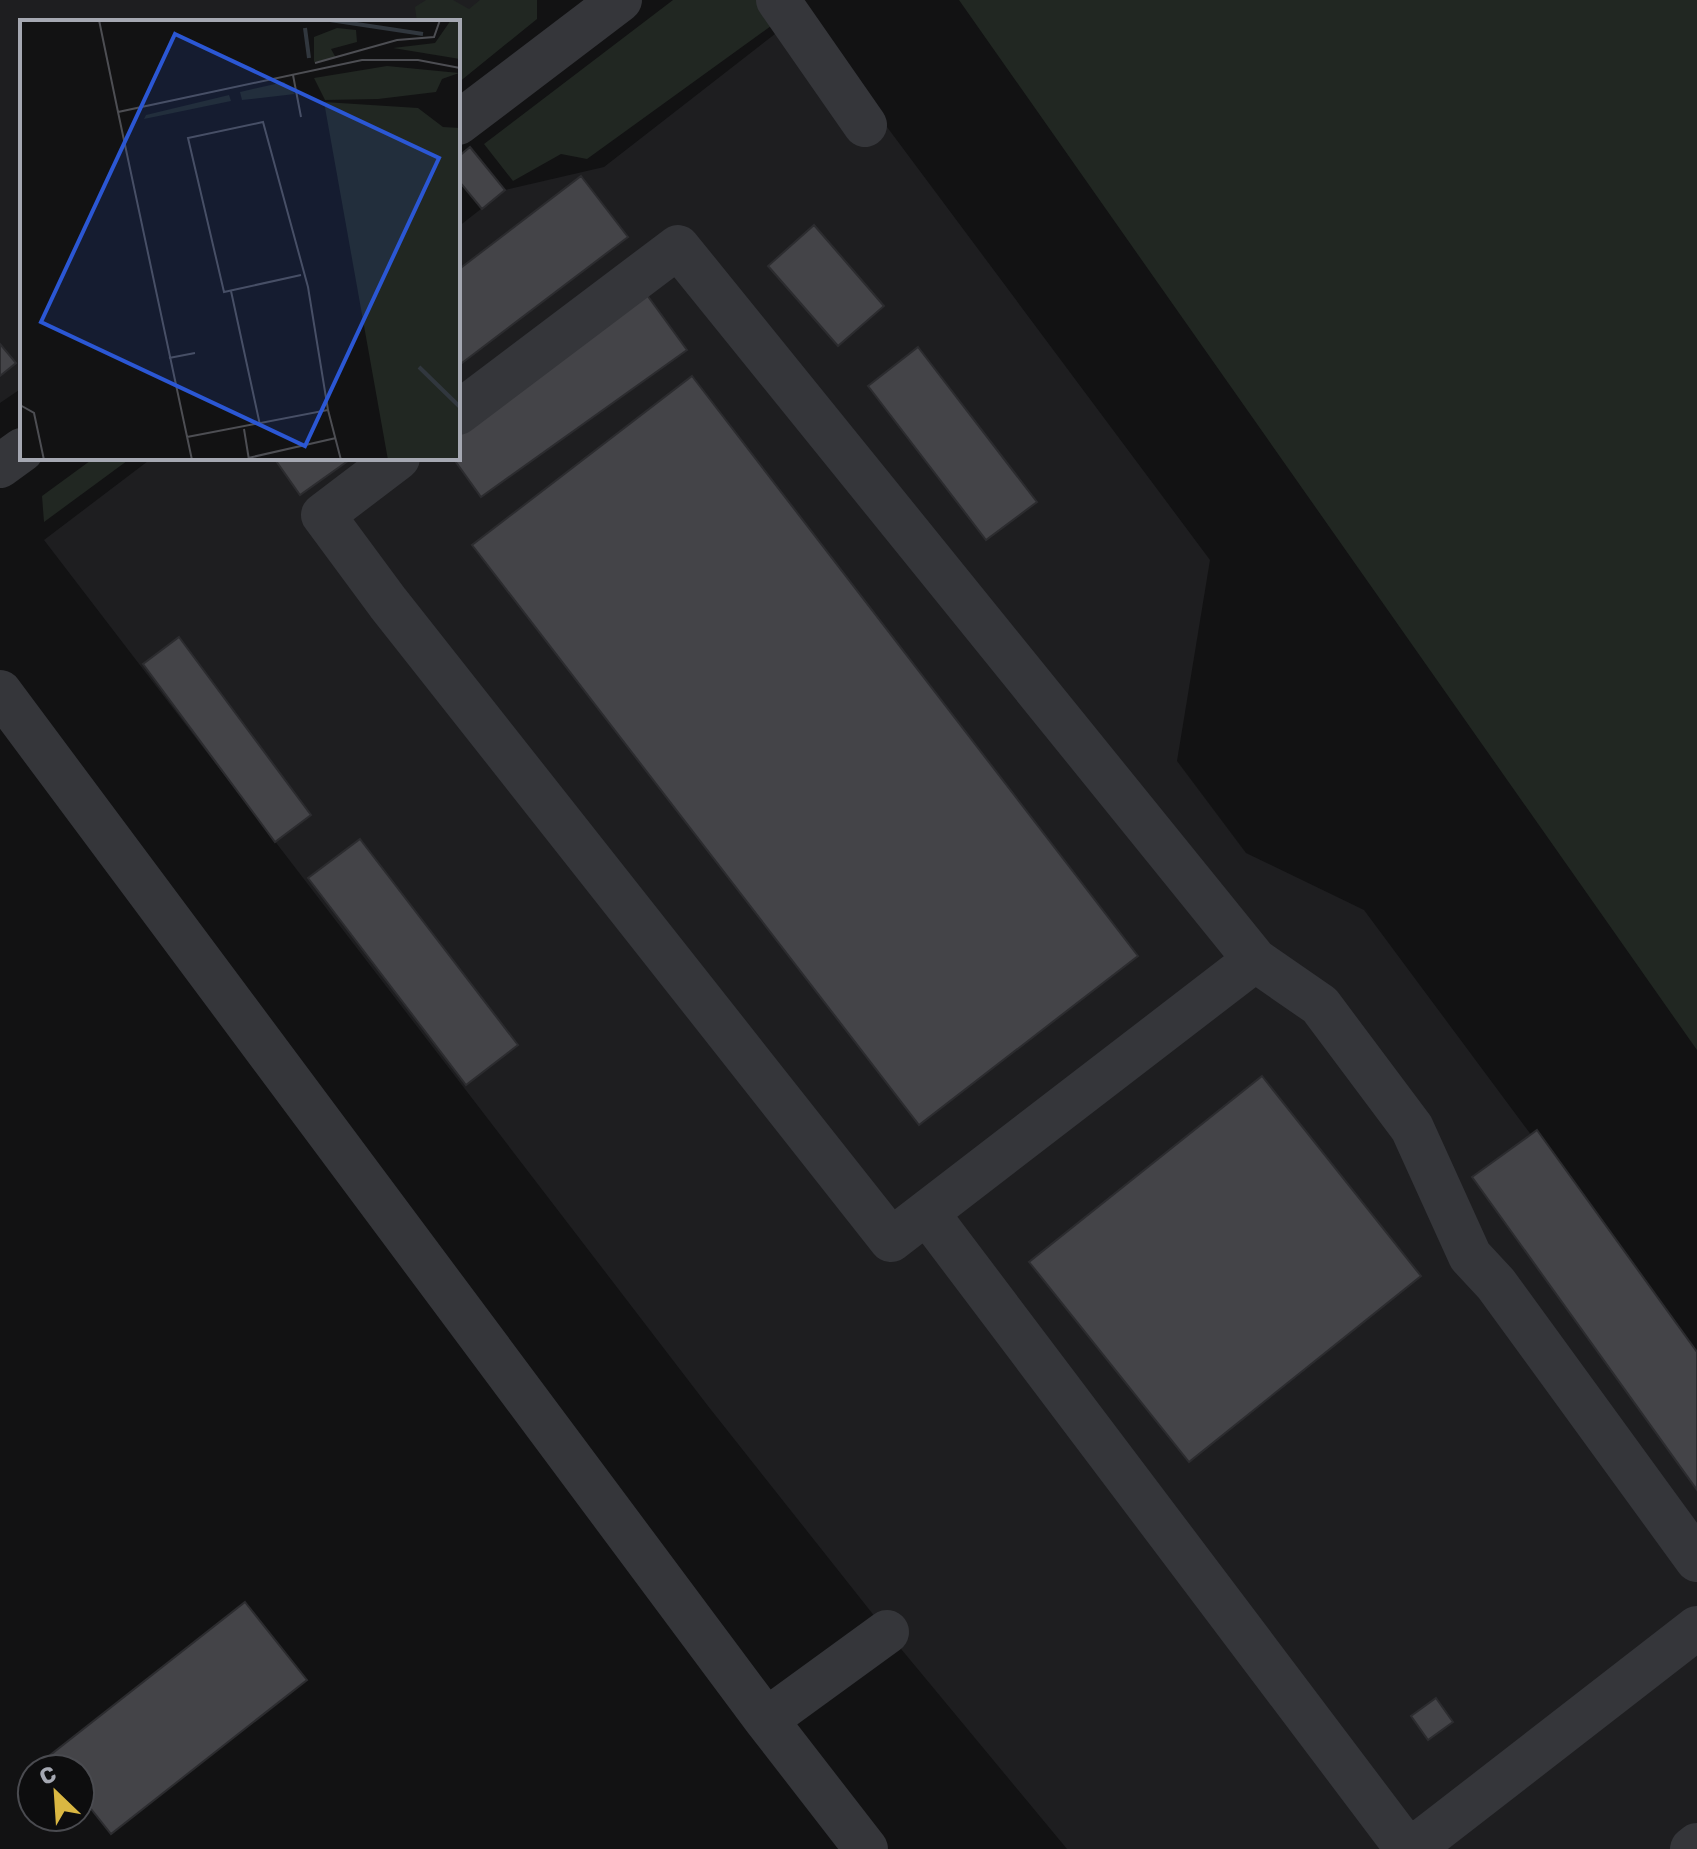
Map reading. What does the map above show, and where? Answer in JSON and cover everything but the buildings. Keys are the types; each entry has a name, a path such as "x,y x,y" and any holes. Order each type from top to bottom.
{"street":[{"path":"460,121 620,0"},
{"path":"778,0 865,125"},
{"path":"460,411 678,247 1255,960 1320,1005 1412,1128 1470,1256 1496,1284 1697,1560"},
{"path":"0,466 20,451"},
{"path":"395,460 323,515 388,603 891,1240 1255,960"},
{"path":"0,692 766,1720 866,1849"},
{"path":"927,1213 1410,1849 1697,1628"},
{"path":"766,1720 887,1632"},
{"path":"1692,1849 1697,1845"}],"shaded area":[{"path":"0,0 537,0 460,21 20,20 20,389 0,403"},
{"path":"426,0 453,0 469,9 480,0 537,0 537,19 460,81 460,20 417,20 415,7"},
{"path":"673,0 766,0 782,18 587,159 561,154 513,181 484,144"},
{"path":"959,0 1697,0 1697,1050"},
{"path":"802,13 1210,560 1177,761 1246,853 1364,910 1697,1358 1697,1849 1067,1849 887,1632 708,1406 44,540 149,460 460,460 460,225 505,190 604,167"},
{"path":"91,460 128,460 44,522 42,496"}]}
